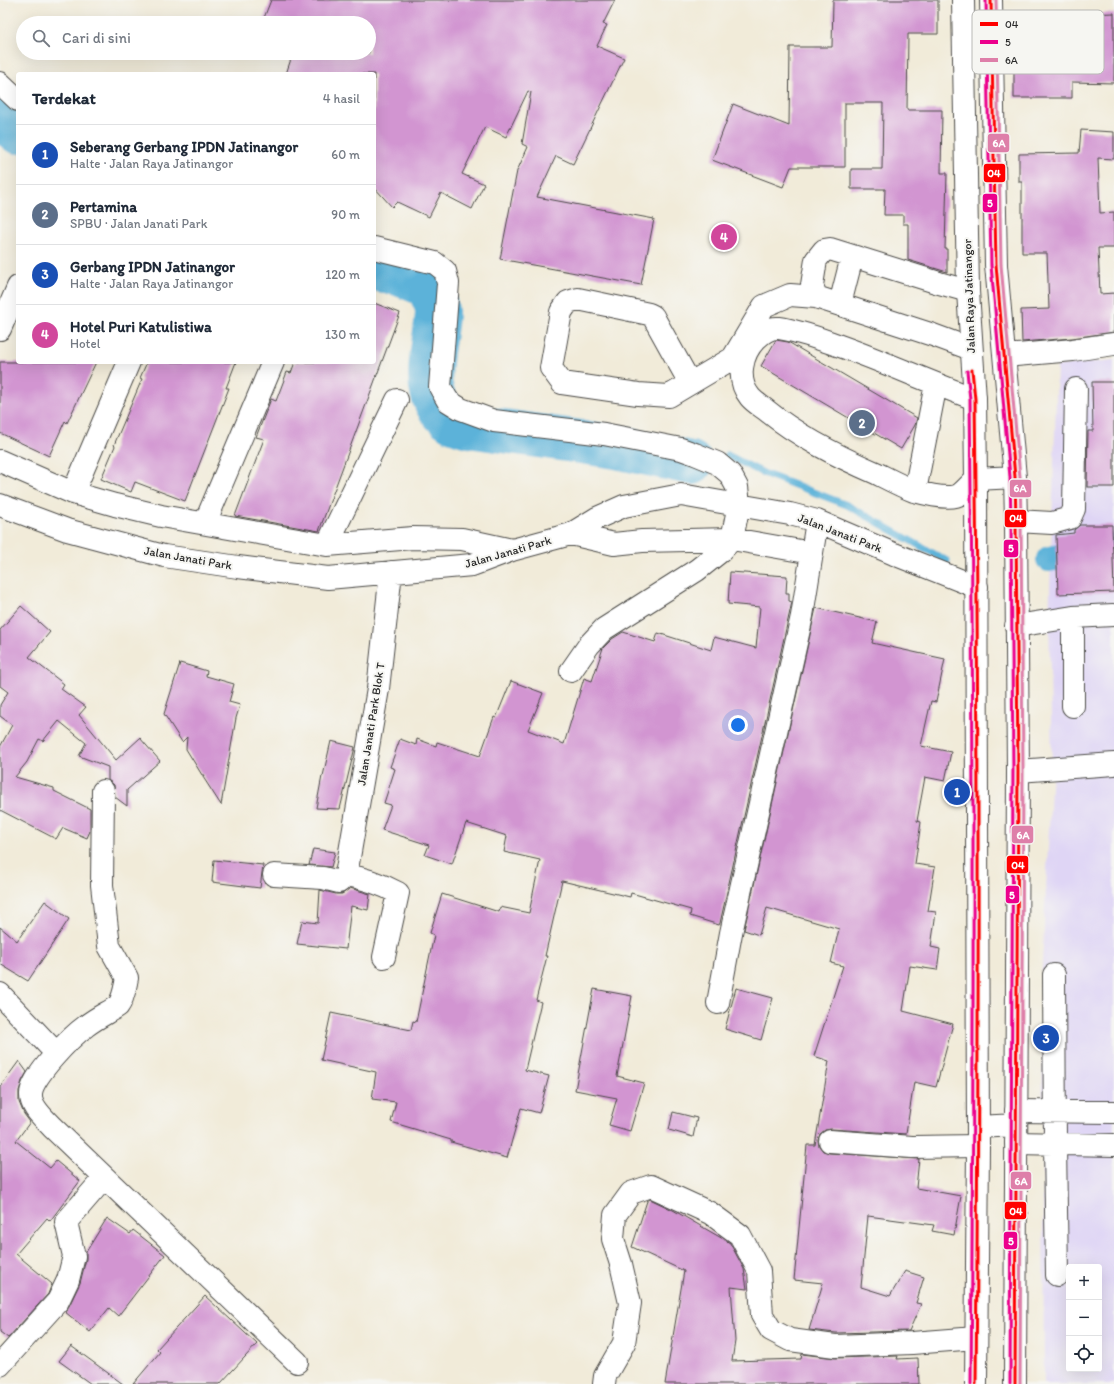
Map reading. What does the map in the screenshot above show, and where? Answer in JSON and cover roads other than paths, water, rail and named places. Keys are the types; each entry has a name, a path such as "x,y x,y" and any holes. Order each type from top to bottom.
{"main road":[{"name":"Jalan Raya Jatinangor","path":"963,0 968,291 975,399 976,479 978,1136 976,1384"},
{"path":"991,0 991,10"},
{"path":"992,74 996,266 1015,477 1016,521 1018,771 1015,1384"},
{"path":"0,84 16,98"},
{"path":"376,248 435,263 446,271 448,283 440,387 448,401 461,409 494,421 604,434 681,449 717,463 730,474 737,487 739,504 732,539 721,551 697,570 604,629 589,645 571,671"},
{"path":"816,297 812,285 816,260 824,250 830,249 852,257 968,291"},
{"path":"840,304 852,257"},
{"path":"0,329 16,292"},
{"path":"690,384 653,316 578,299 568,302 561,312 551,368 562,383 638,394 669,396 690,384 733,358 764,306 790,296 816,297 971,349 1005,356 1073,350 1114,344"},
{"path":"975,399 806,334 777,328 765,330 754,341 742,364 742,382 750,397 786,426 839,457 914,491 945,497 956,496 963,493 976,479 1015,477"},
{"path":"73,493 128,364"},
{"path":"204,523 271,364"},
{"path":"914,491 936,384"},
{"path":"1016,521 1052,523 1070,518 1074,509 1076,389"},
{"path":"327,545 396,400"},
{"path":"0,462 73,493 115,505 161,516 327,545 413,538 462,539 512,550"},
{"name":"Jalan Janati Park","path":"0,506 67,530 164,556 328,578 472,565 512,550 571,534 597,518 624,506 681,495 739,504 817,521 977,587"},
{"path":"718,1003 734,918 802,616 817,521"},
{"path":"571,534 614,544 642,541 732,539 812,553"},
{"name":"Jalan Janati Park Blok T","path":"346,875 378,689 391,572"},
{"path":"1016,626 1072,617 1113,615"},
{"path":"1072,617 1073,706"},
{"path":"1018,771 1114,764"},
{"path":"102,791 102,885 109,946 127,978 121,1002 118,1006 86,1026 56,1053 33,1085 31,1095 33,1106 52,1127 104,1178 297,1362"},
{"path":"274,874 323,878 339,882 346,875 375,882 398,893 384,957"},
{"path":"1054,975 1054,1111 1057,1275"},
{"path":"0,994 56,1053"},
{"path":"830,1141 912,1147 978,1136 1016,1126 1054,1111 1114,1112"},
{"path":"1016,1126 1055,1144 1114,1145"},
{"path":"0,1365 58,1301 68,1280 74,1256 66,1222 104,1178"},
{"path":"604,1384 605,1376 624,1343 630,1303 621,1264 613,1239 615,1215 631,1193 651,1186 710,1213 740,1235 759,1271 762,1315 771,1330 790,1340 835,1346 912,1343 976,1338"}],"waterway":[{"path":"0,116 16,130"},
{"path":"376,269 399,274 428,286 437,309 430,370 431,385 434,398 441,410 452,420 469,426 616,447 691,463"},
{"path":"727,455 763,473 847,505 947,561"},
{"path":"1049,559 1114,547"}],"place":[{"name":"Hotel Puri Katulistiwa","path":"724,237"},
{"name":"Pertamina","path":"862,423"},
{"name":"Seberang Gerbang IPDN Jatinangor","path":"957,792"},
{"name":"Gerbang IPDN Jatinangor","path":"1046,1038"}]}
